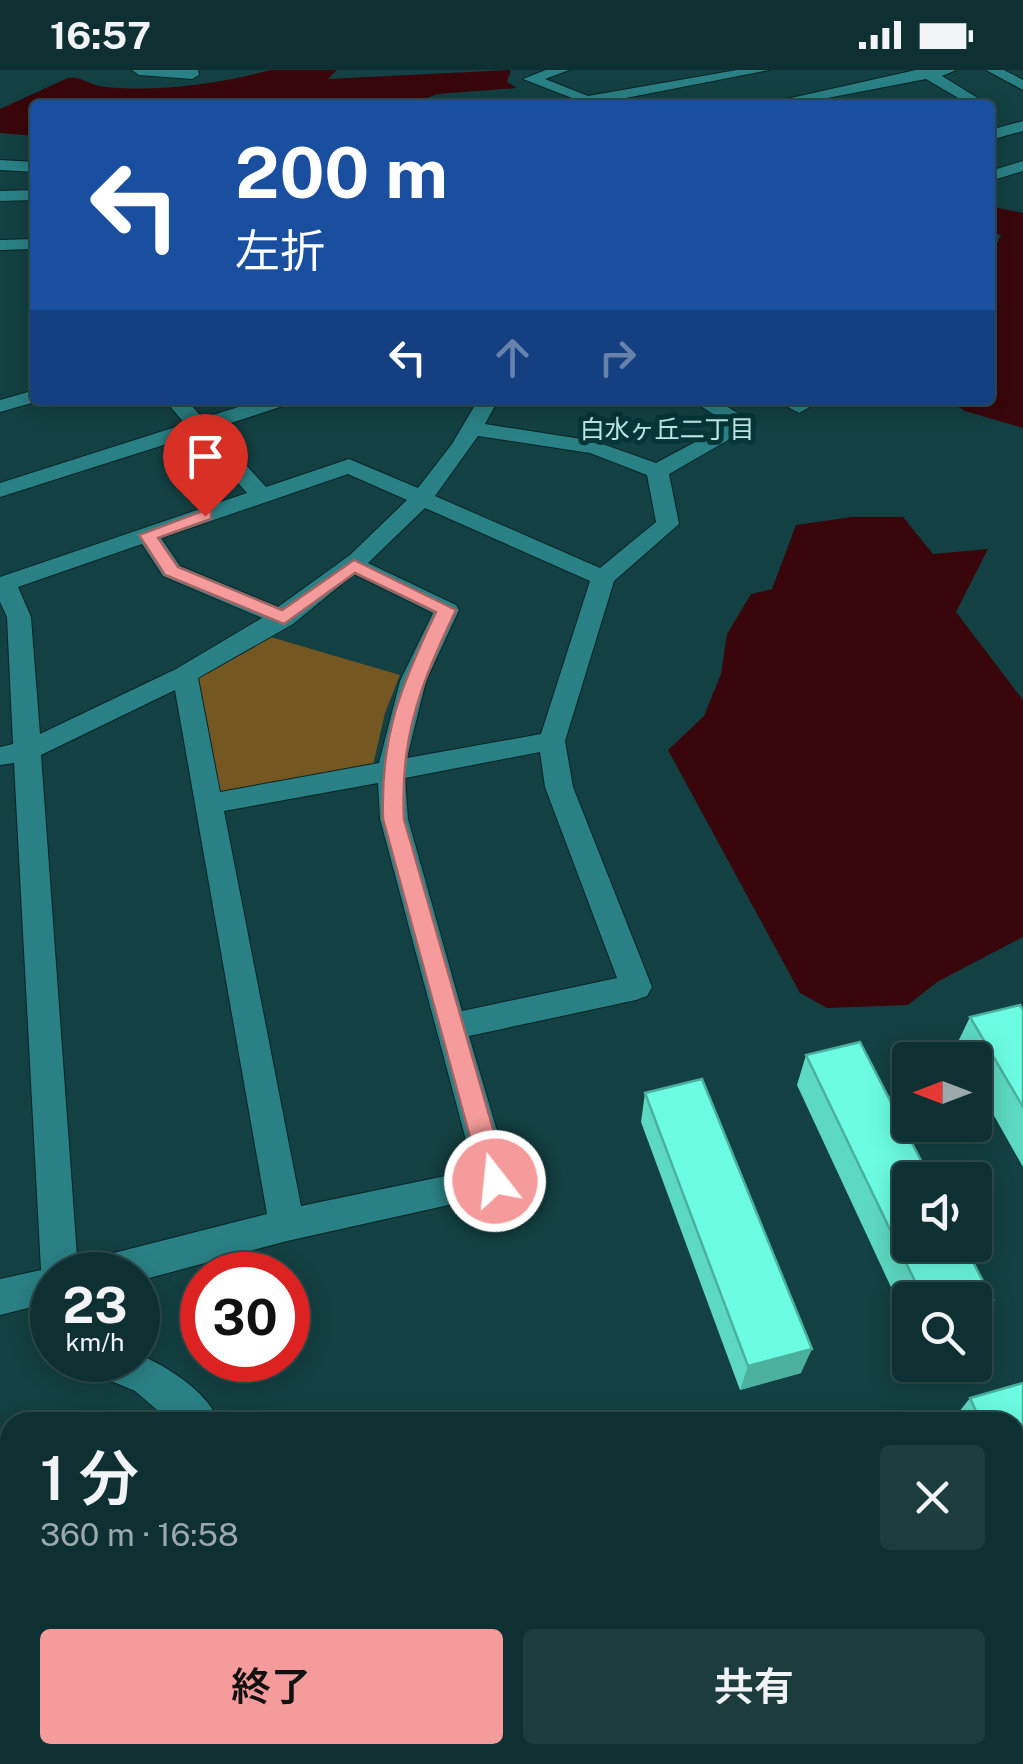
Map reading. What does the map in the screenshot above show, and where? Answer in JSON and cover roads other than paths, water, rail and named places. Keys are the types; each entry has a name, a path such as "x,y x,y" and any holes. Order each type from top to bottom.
{"street":[{"path":"139,71 192,75 191,70"},
{"path":"530,79 562,70"},
{"path":"750,92 762,70"},
{"path":"634,100 750,92 949,70"},
{"path":"993,70 1023,86"},
{"path":"925,72 968,100"},
{"path":"530,79 583,100"},
{"path":"530,79 533,100"},
{"path":"995,115 1021,127"},
{"path":"995,134 1021,127"},
{"path":"0,166 30,167"},
{"path":"995,174 1023,166"},
{"path":"0,196 30,195"},
{"path":"0,246 30,244"},
{"path":"0,406 30,397"},
{"path":"179,405 262,496"},
{"path":"0,490 266,405"},
{"path":"14,753 185,675 284,618 354,566 420,499 474,429 486,405"},
{"path":"474,429 594,448 658,470 746,424 710,405"},
{"path":"58,1252 14,753 19,617 4,584 349,466 603,578"},
{"path":"450,1027 636,987 559,786 552,741 603,578 668,524 658,470"},
{"path":"148,535 171,571 284,618"},
{"path":"160,1258 495,1181 394,819 391,769 413,681 446,610 354,566"},
{"path":"185,675 288,1226"},
{"path":"208,804 552,741"},
{"path":"0,1297 30,1290"},
{"path":"154,1382 188,1412"}],"district":[{"name":"白水ヶ丘二丁目","path":"667,429"}]}
